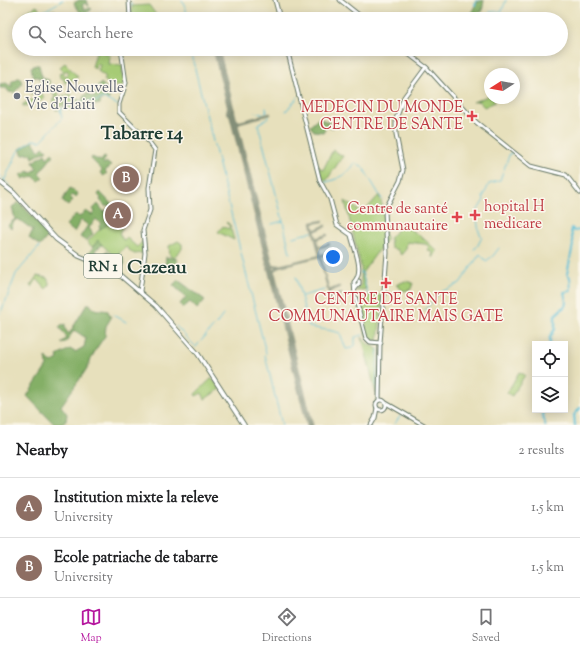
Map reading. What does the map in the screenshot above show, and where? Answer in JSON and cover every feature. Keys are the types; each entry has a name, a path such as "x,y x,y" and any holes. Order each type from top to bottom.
{"main road":[{"path":"129,0 130,12"},
{"path":"275,0 278,12"},
{"path":"339,0 354,12"},
{"path":"122,56 126,83 118,110 149,142 155,152 149,188 150,210 143,230 145,253 140,291"},
{"path":"289,56 320,181 330,199 337,226 351,235 359,265 359,284 355,287 366,338 376,345 380,351"},
{"path":"411,56 427,68 476,122 531,166 558,171 566,175 580,193"},
{"path":"381,400 379,382 380,343 387,253 385,210 400,181 402,170 396,134 397,113 404,96 427,68"},
{"name":"RN 1","path":"0,182 14,193 56,239 79,256 115,272 140,291 194,348 244,425"},
{"path":"372,342 380,343"},
{"path":"380,343 381,400"},
{"path":"381,400 424,425"},
{"path":"379,409 376,404 381,400"},
{"path":"385,407 386,403"},
{"path":"372,425 379,409 385,407 394,409 420,425"}],"green space":[{"path":"79,0 86,0 89,6 86,3 82,5 85,10 90,8 92,9 88,12 80,12 74,3"},
{"path":"484,0 482,12 472,12 477,2"},
{"path":"149,5 154,12 132,12 132,6"},
{"path":"37,6 41,12 26,12"},
{"path":"95,56 110,56 109,64 122,65 124,86 122,85 121,88 116,85 114,87 104,80 106,77 98,71 100,65 96,64 95,69 92,67"},
{"path":"65,63 78,77 65,83 59,74 63,72 65,76 69,74 67,70 64,72 60,67"},
{"path":"39,65 42,78 49,80 49,90 45,89 38,77 33,77 31,67"},
{"path":"20,77 22,84 14,93 9,92 6,88 0,88 0,84 6,83 12,87 11,82"},
{"path":"101,83 112,93 108,100 105,97 101,100 100,104 90,106 86,105 82,107 83,97 88,93 92,97 98,91 96,89"},
{"path":"36,87 39,88 44,98 34,104 23,106 23,104 36,98 31,93"},
{"path":"52,88 54,88 56,93 58,92 59,97 56,98 71,94 72,99 80,100 78,108 70,110 69,107 64,108 65,100 63,101 63,105 58,107 58,110 56,110"},
{"path":"484,97 484,104 491,104 484,107 479,101 473,102"},
{"path":"319,118 330,123 333,128 327,126 323,132 314,131 310,126"},
{"path":"33,141 39,151 43,147 47,150 33,158 31,153 28,155 27,153 23,155 20,149"},
{"path":"333,150 343,156 326,181 321,177 318,166 323,170"},
{"path":"52,153 54,155 39,173 43,178 39,181 33,176 28,179 27,177 23,179 21,175 29,171 30,173 37,169 33,162 45,154 47,158"},
{"path":"92,157 101,161 104,157 106,158 103,162 104,164 106,162 111,166 105,171 107,173 104,176 100,173 102,170 91,159"},
{"path":"70,188 78,194 76,197 72,195 70,198 73,200 68,206 62,201"},
{"path":"100,192 119,212 114,215 110,223 100,229 99,226 101,224 96,219 89,228 93,234 86,241 80,237 88,225 81,220 74,232 66,225 76,214 79,217 86,211 92,215 95,212 93,209 98,204 104,212 110,208 108,205 106,207 100,200 101,198 98,195"},
{"path":"379,195 383,208 386,240 362,273 366,289 356,291 361,284 361,267 345,201 363,213"},
{"path":"19,202 48,233 48,236 40,246 29,238 33,230 18,219 14,221 11,229 8,225 15,219 12,207"},
{"path":"113,220 123,228 119,233 123,240 127,238 137,247 143,241 144,253 134,254 126,247 119,253 124,259 124,265 98,241 92,247 87,242 100,229"},
{"path":"227,222 230,225 234,240 218,232 223,226 228,229 230,226 226,223"},
{"path":"403,224 423,238 437,251 433,258 433,252 428,251 429,246 425,244 407,242 406,249 401,255 398,250 391,248 390,237"},
{"path":"98,240 102,245 95,250 98,257 95,261 93,260 94,257 89,253"},
{"path":"178,241 182,244 182,249 174,257 170,256 169,246"},
{"path":"107,251 117,261 111,264 111,268 97,262 100,258 102,260 107,255 105,252"},
{"path":"166,257 177,259 177,267 173,273 165,269"},
{"path":"37,276 47,278 50,285 46,289 37,279 32,287 30,286"},
{"path":"178,280 205,300 197,309 190,302 183,308 180,304 186,297 173,285"},
{"path":"405,281 413,283 411,289 404,291 396,285"},
{"path":"383,295 378,341 370,340 366,335 357,300 369,296"},
{"path":"87,304 90,304 96,309 108,311 111,318 106,326 105,336 96,349 86,370 61,406 67,414 66,421 61,425 55,425 27,396 47,366 46,357 51,363 58,359 57,356 70,349 75,352 84,347 86,338 74,330 67,341 62,344 62,342 67,338 59,327 65,324 65,329 69,334"},
{"path":"362,337 368,344 378,350 377,399"},
{"path":"519,372 525,375 512,396 507,393"},
{"path":"212,378 220,389 205,399 202,393 196,396 195,394"}],"waterway":[{"path":"59,2 63,0"},
{"path":"182,0 186,12"},
{"path":"490,12 502,11 506,0"},
{"path":"475,5 476,1"},
{"path":"42,12 58,3"},
{"path":"192,56 266,353"},
{"path":"286,111 298,97"},
{"path":"4,181 18,151 33,140 41,141 62,118 60,109 81,102 98,101 103,98 118,105"},
{"path":"264,113 267,112 266,108"},
{"path":"255,112 262,114"},
{"path":"266,119 258,124 283,221"},
{"path":"474,249 477,247 482,237 479,232 476,213 484,200 483,197 489,184 500,180 510,153 513,153"},
{"path":"323,183 342,176 349,171 355,163 362,166 382,199"},
{"path":"0,176 9,185"},
{"path":"272,224 283,221 290,253"},
{"path":"566,302 564,292 571,291 570,277 567,274 573,245 571,230 572,228 574,231 580,230"},
{"path":"293,237 312,232"},
{"path":"5,303 16,274 39,247"},
{"path":"425,310 439,293 460,283 480,254 486,261 493,256 499,248"},
{"path":"360,273 362,272 368,295"},
{"path":"296,277 309,327 327,330"},
{"path":"302,296 324,290"},
{"path":"550,341 550,337 555,329 555,315 565,306 566,302"},
{"path":"2,310 4,304"},
{"path":"114,315 126,322"},
{"path":"215,326 223,315"},
{"path":"176,326 186,337"},
{"path":"201,341 213,327"},
{"path":"328,330 340,333 346,349 353,348 355,345 355,337 363,335"},
{"path":"187,338 195,346"},
{"path":"196,347 199,343"},
{"path":"378,349 376,384 378,390"},
{"path":"265,355 282,425"},
{"path":"575,425 574,415 580,408"},
{"path":"543,413 545,425"},
{"path":"394,425 401,415"}],"taxiway":[{"path":"233,115 234,110 228,109 227,112 239,122"},
{"path":"236,126 240,122 270,114"},
{"path":"269,261 273,265 279,266 320,256 312,223 323,221"},
{"path":"314,231 325,226"},
{"path":"316,239 327,235"},
{"path":"318,248 329,244"},
{"path":"322,255 329,251"},
{"path":"329,254 320,256 332,305 343,301"},
{"path":"273,276 274,271 278,267"},
{"path":"329,291 339,287"},
{"path":"330,298 341,294"}],"runway":[{"path":"218,56 310,425"}],"place":[{"name":"Eglise Nouvelle Vie d'Haiti","path":"17,96"},
{"name":"MEDECIN DU MONDE CENTRE DE SANTE","path":"472,116"},
{"name":"Ecole patriache de tabarre","path":"126,179"},
{"name":"Institution mixte la releve","path":"118,215"},
{"name":"hopital H medicare","path":"475,215"},
{"name":"Centre de santé communautaire","path":"457,217"},
{"name":"CENTRE DE SANTE COMMUNAUTAIRE MAIS GATE","path":"386,283"}],"district":[{"name":"Tabarre 14","path":"142,132"},
{"name":"Cazeau","path":"157,266"}]}
